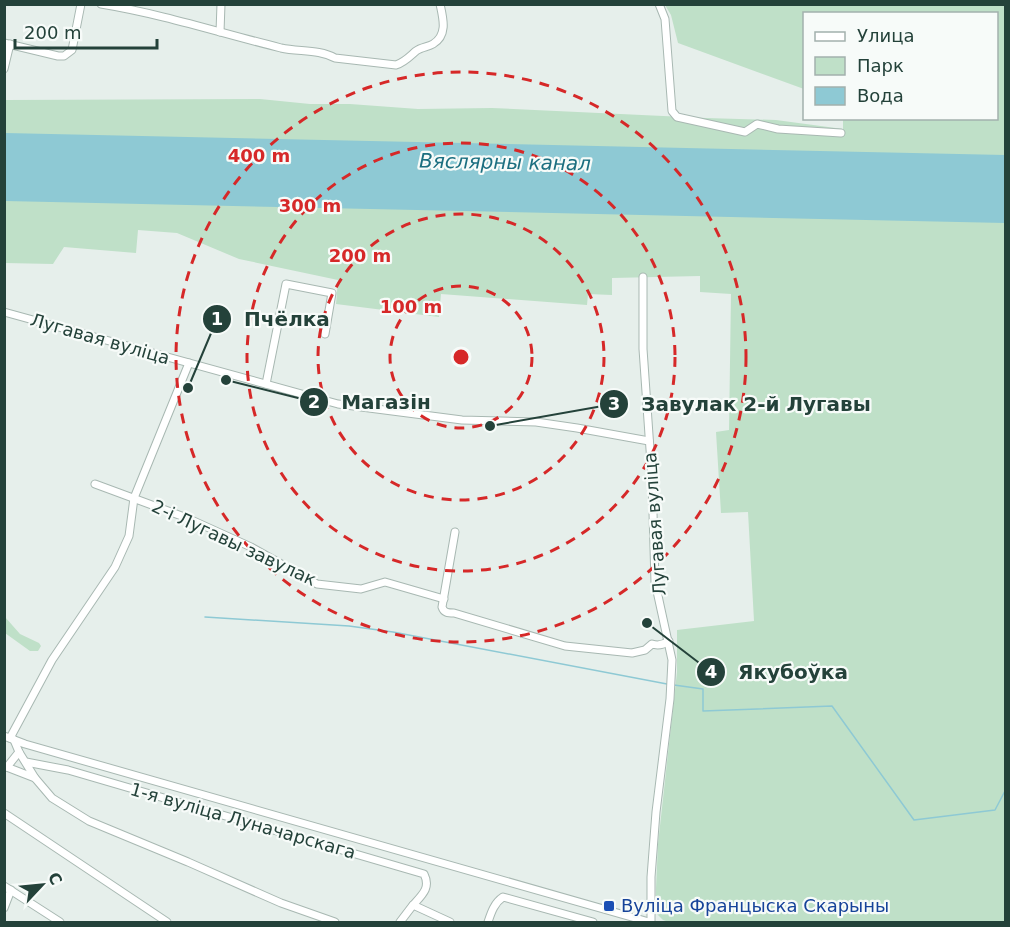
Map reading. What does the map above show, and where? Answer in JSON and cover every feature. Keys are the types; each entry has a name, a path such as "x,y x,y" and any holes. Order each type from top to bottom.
{"street":[{"path":"4,69 7,43 58,56 64,56 72,50 81,4"},
{"path":"100,4 129,7 285,49 327,53 335,58 396,65 409,58 417,50 433,44 440,38 444,23 440,4"},
{"path":"220,32 221,4"},
{"path":"659,4 665,19 672,111 677,117 745,132 757,124 778,129 841,133"},
{"name":"Лугавая вуліца","path":"643,277 643,349 656,582 672,660 670,699 656,812 650,922"},
{"path":"266,384 286,284 332,293 325,334"},
{"name":"Лугавая вуліца","path":"4,312 338,404 462,420 536,422 649,441"},
{"path":"10,738 52,660 115,567 129,536 134,498 189,363"},
{"name":"2-і Лугавы завулак","path":"95,484 187,518 251,547 317,584 361,589 385,582 444,599 442,607 447,613 454,613 565,646 640,652 652,645 663,645 669,641"},
{"path":"444,599 455,532"},
{"path":"10,738 35,778 52,798 89,821 281,903 335,922"},
{"path":"10,738 100,766 650,922"},
{"path":"19,752 6,766 35,778"},
{"name":"1-я вуліца Луначарскага","path":"26,762 68,770 424,874 427,887 413,905"},
{"path":"4,813 167,922"},
{"path":"4,908 8,888 60,922"},
{"path":"488,922 497,901 503,897 593,922"},
{"path":"400,922 413,905 438,919 450,922"}],"green space":[{"path":"665,5 1005,5 1005,922 669,922 656,913 658,844 677,672 677,630 754,621 748,512 721,513 716,432 729,430 731,294 700,292 700,276 612,278 612,295 588,294 587,305 441,294 439,317 336,304 338,280 239,259 177,233 138,230 136,253 64,247 53,264 5,263 5,100 260,99 310,104 350,104 418,109 492,108 776,120 843,129 843,120 998,120 998,12 803,12 803,89 678,43 671,15"},
{"path":"5,617 20,634 39,643 41,646 38,651 30,651 5,633"}],"water":[{"name":"Вяслярны канал","path":"5,133 1005,155 1005,223 5,201"}],"waterway":[{"path":"205,617 349,626 393,632 667,684"},
{"path":"674,685 703,689 703,711 832,706 914,820 995,810 1006,789"}],"place":[{"name":"Магазін","path":"226,380"},
{"name":"Пчёлка","path":"188,388"},
{"name":"Завулак 2-й Лугавы","path":"490,426"},
{"name":"Якубоўка","path":"647,623"},
{"name":"Вуліца Францыска Скарыны","path":"609,906"}]}
